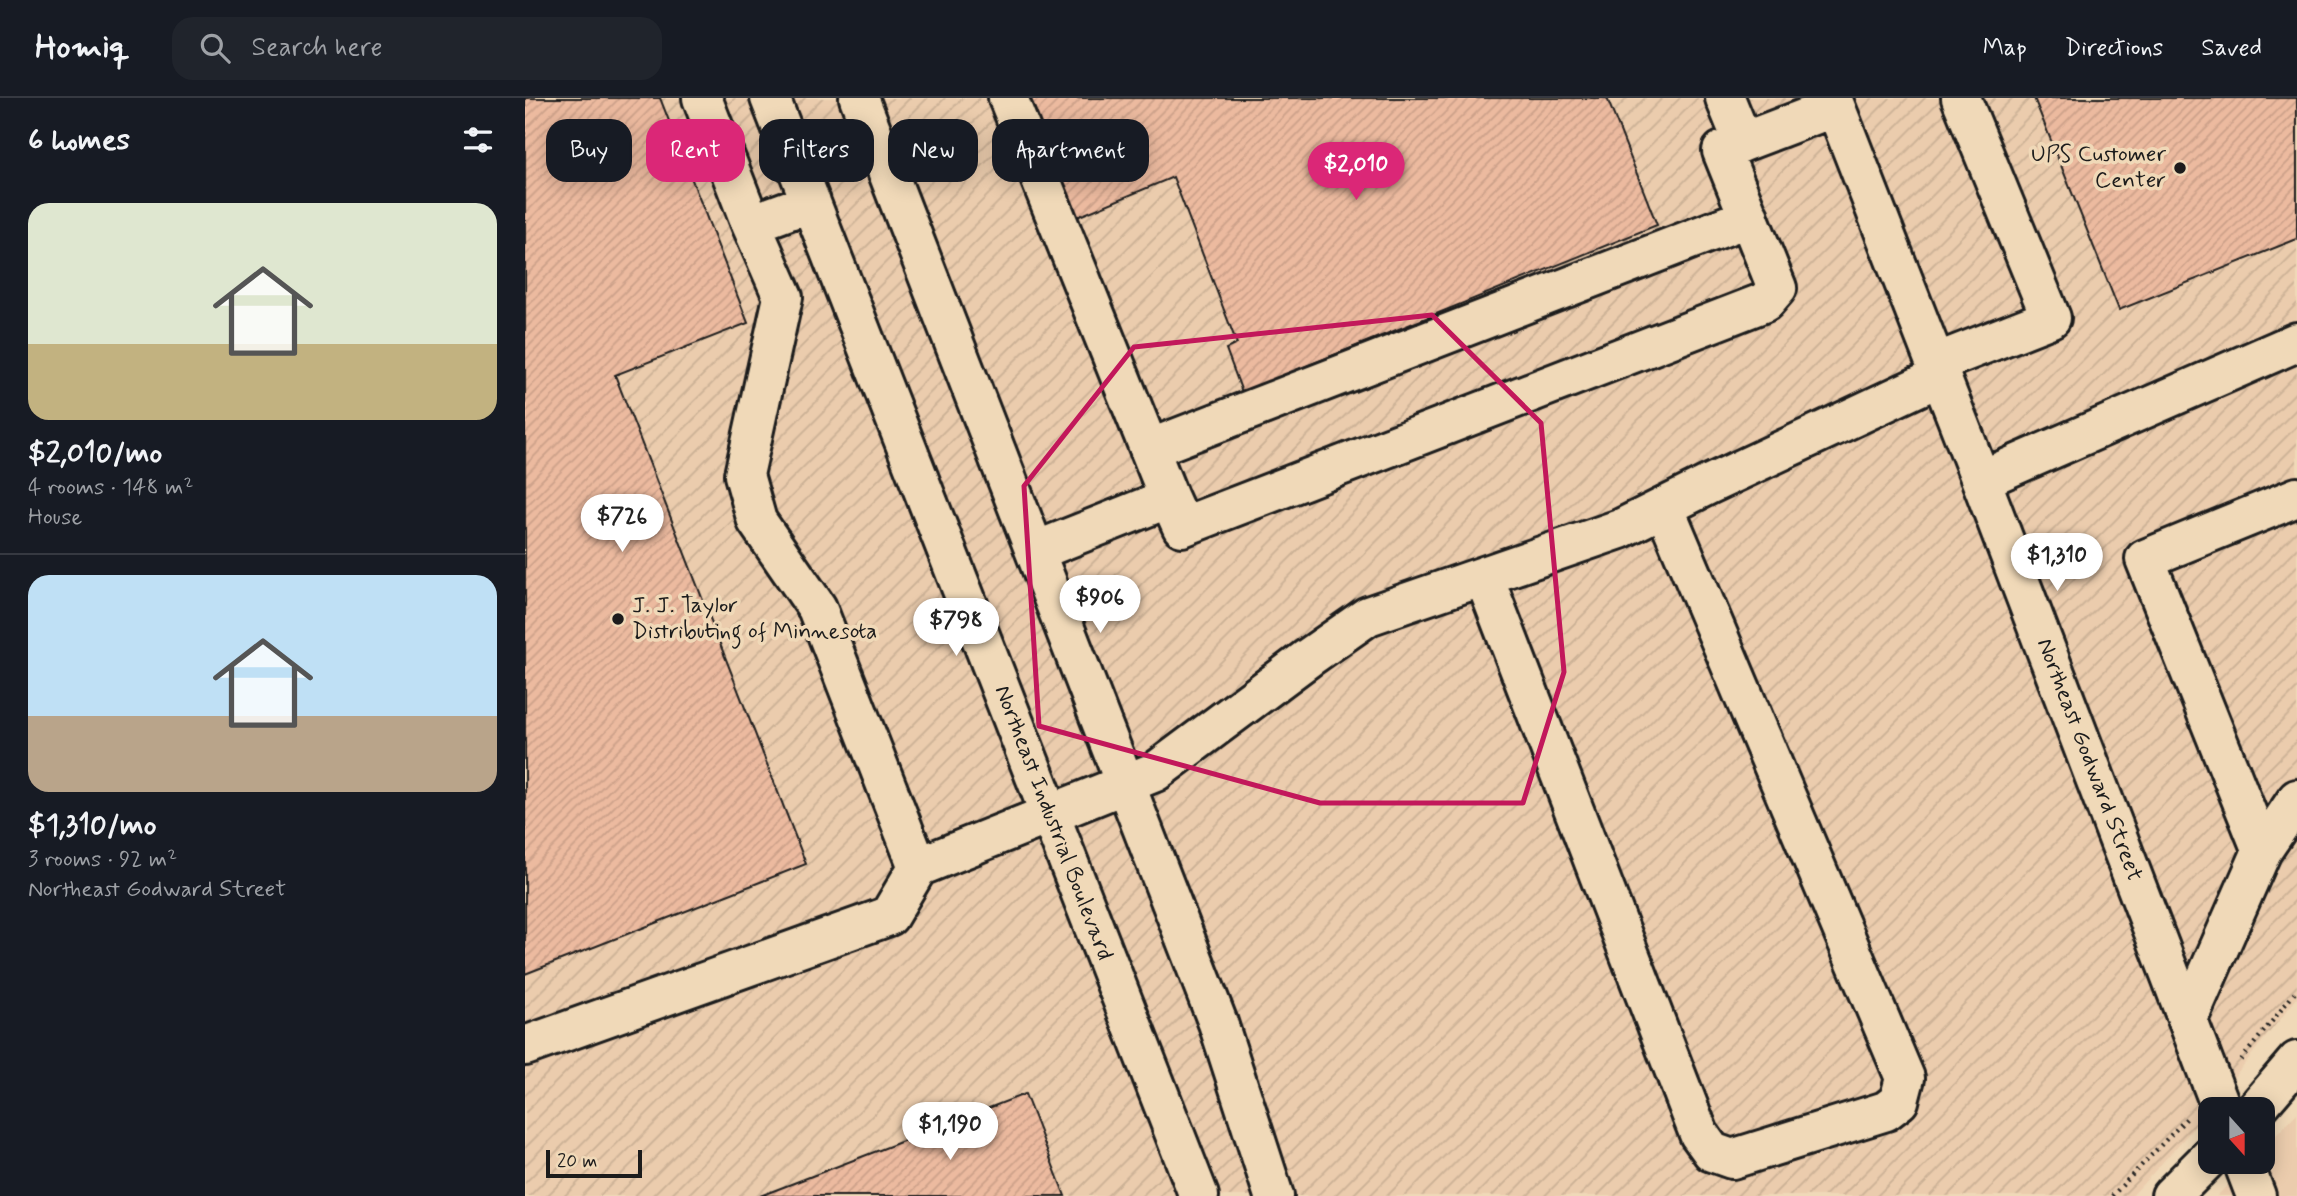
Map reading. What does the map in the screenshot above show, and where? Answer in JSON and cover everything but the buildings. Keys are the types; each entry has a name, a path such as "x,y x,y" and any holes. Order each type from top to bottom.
{"street":[{"path":"702,98 751,224 783,297 744,475 757,521 817,608 918,867"},
{"name":"Northeast Industrial Boulevard","path":"771,98 1199,1196"},
{"path":"859,98 1218,1023 1274,1196"},
{"path":"1008,98 1182,527 1765,302 1777,288 1723,151 1834,103"},
{"path":"1725,98 1743,142"},
{"path":"525,1046 889,916 918,867 1155,772 1308,658 1368,617 1621,529 1938,369 2051,318 1961,98"},
{"name":"Northeast Godward Street","path":"1834,103 2217,1097"},
{"path":"751,224 811,202"},
{"path":"1149,449 1749,217"},
{"path":"1981,480 2297,342"},
{"path":"2262,851 2145,559 2297,497"},
{"path":"1036,551 1169,498"},
{"path":"1484,577 1699,1134 1712,1152 1732,1159 1886,1111 1899,1101 1905,1078 1664,507"},
{"path":"2188,1019 2262,851 2297,799"},
{"path":"2266,1097 2297,1061"},
{"path":"2171,1196 2198,1169"},
{"path":"2248,1174 2256,1196"}],"highlighted area":[{"path":"1432,315 1541,423 1564,672 1523,803 1320,803 1039,726 1024,486 1134,347"}],"shaded area":[{"path":"525,98 2297,98 2297,998 2218,1097 2198,1097 2198,1122 2132,1196 525,1196"},
{"path":"2297,1113 2297,1196 2217,1196 2238,1174 2275,1174 2275,1136"}],"place":[{"name":"UPS Customer Center","path":"2180,168"},
{"name":"J. J. Taylor Distributing of Minnesota","path":"618,619"}]}
